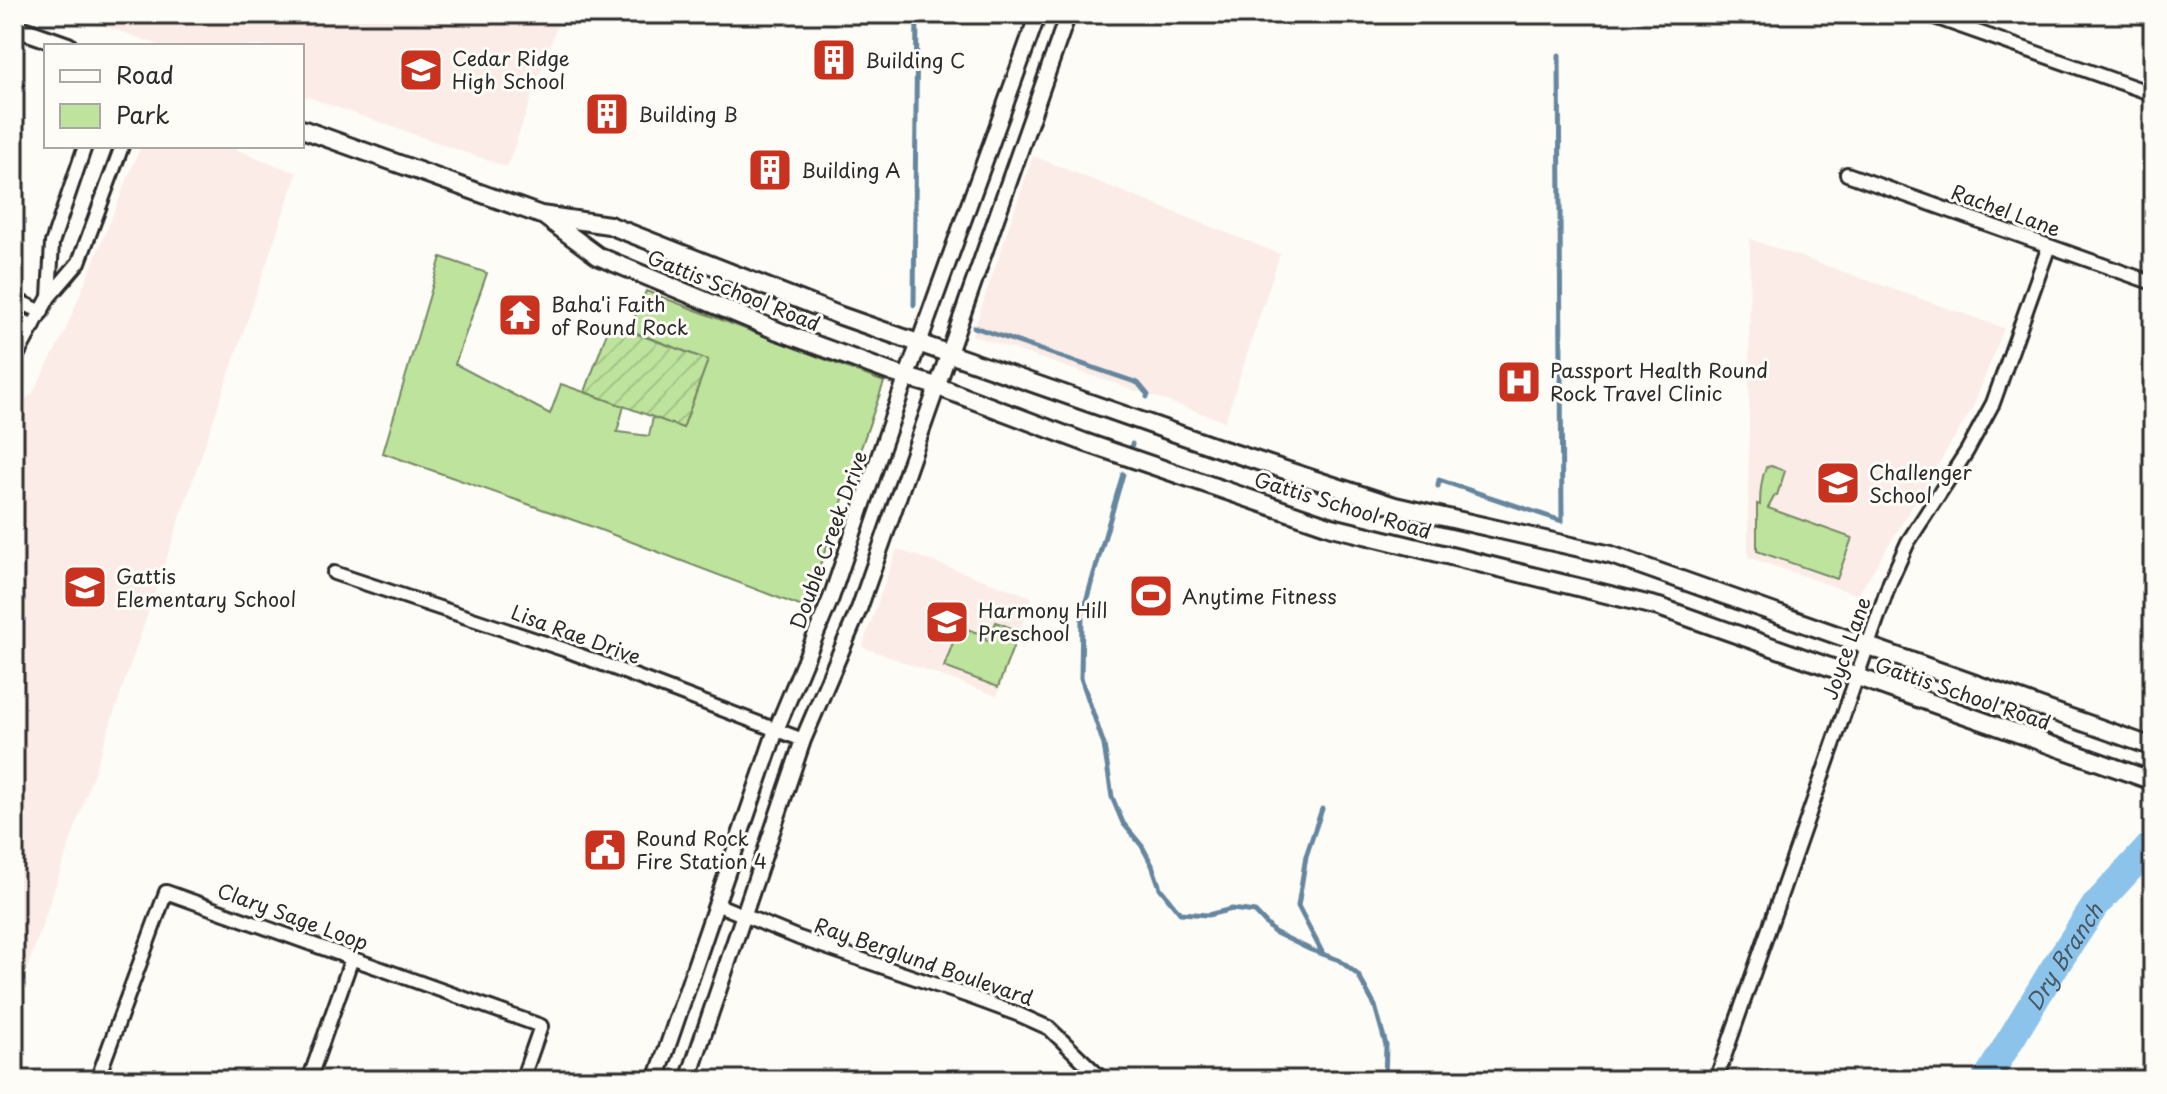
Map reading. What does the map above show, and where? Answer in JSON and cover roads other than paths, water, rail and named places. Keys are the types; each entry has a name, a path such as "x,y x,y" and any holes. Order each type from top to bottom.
{"main road":[{"path":"14,27 62,44"},
{"name":"Gattis School Road","path":"304,130 541,215 609,225 841,316 1221,449 1383,502 1611,555 2153,747"},
{"name":"Gattis School Road","path":"541,215 598,256 778,331 1084,442 1332,527 1659,607 2153,781"}],"street":[{"name":"Double Creek Drive","path":"656,1080 776,730 831,598 899,398 1038,14"},
{"path":"688,1080 803,740 859,609 1068,14"},
{"path":"1926,14 2153,94"},
{"path":"49,297 52,243 84,148"},
{"path":"14,361 49,297 79,262 121,148"},
{"name":"Rachel Lane","path":"1847,174 2153,283"},
{"name":"Joyce Lane","path":"1716,1080 1890,582 1908,542 1967,451 1993,403 2049,246"},
{"path":"14,299 42,312"},
{"path":"14,317 34,326"},
{"name":"Lisa Rae Drive","path":"334,573 566,650 803,740"},
{"name":"Clary Sage Loop","path":"97,1080 166,892 541,1026 522,1080"},
{"name":"Ray Berglund Boulevard","path":"716,904 799,938 1038,1022 1049,1028 1103,1080"},
{"path":"309,1080 352,958"}],"waterway":[{"path":"914,305 917,14"},
{"path":"1438,486 1439,480 1562,521 1559,55"},
{"path":"974,327 1138,383 1147,397"},
{"path":"1131,448 1132,444"},
{"path":"1123,474 1082,615 1081,678 1104,745 1112,797 1123,823 1142,846 1160,888 1180,913 1208,915 1232,909 1255,912 1274,932 1339,960 1358,975 1375,1006 1386,1045 1385,1080"},
{"path":"1322,809 1306,856 1298,906 1323,954"},
{"name":"Dry Branch","path":"1986,1080 2095,906 2153,843"}],"place":[{"name":"Building C","path":"834,60"},
{"name":"Cedar Ridge High School","path":"421,70"},
{"name":"Building B","path":"607,114"},
{"name":"Building A","path":"770,170"},
{"name":"Baha'i Faith of Round Rock","path":"520,315"},
{"name":"Passport Health Round Rock Travel Clinic","path":"1519,382"},
{"name":"Challenger School","path":"1838,483"},
{"name":"Gattis Elementary School","path":"85,587"},
{"name":"Anytime Fitness","path":"1151,596"},
{"name":"Harmony Hill Preschool","path":"947,622"},
{"name":"Round Rock Fire Station 4","path":"605,850"}]}
